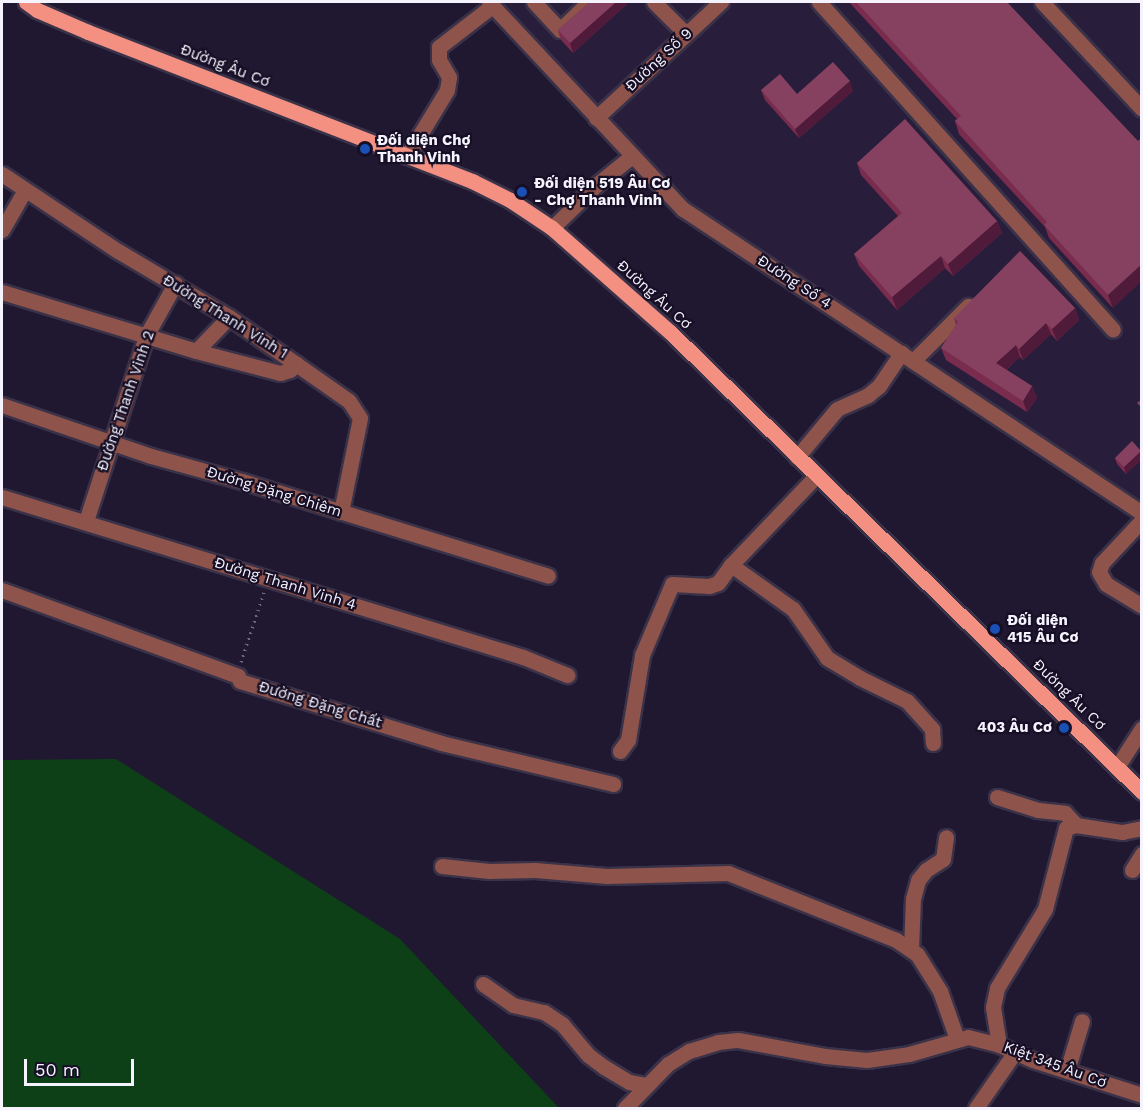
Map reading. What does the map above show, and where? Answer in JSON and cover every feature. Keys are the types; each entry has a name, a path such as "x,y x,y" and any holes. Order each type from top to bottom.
{"main road":[{"name":"Đường Âu Cơ","path":"26,2 37,10 88,32 472,181 510,200 552,228 670,332 1142,792"}],"street":[{"path":"534,2 560,30 589,2"},
{"path":"654,2 686,34"},
{"name":"Đường Số 9","path":"596,118 722,2"},
{"path":"819,2 1028,245 1113,330"},
{"path":"1042,2 1142,109"},
{"path":"406,156 447,90 449,77 439,60 439,47 490,4"},
{"name":"Đường Số 4","path":"490,4 683,209 1142,513"},
{"path":"552,228 596,185 632,156"},
{"name":"Đường Thanh Vinh 1","path":"2,174 229,317 340,393 360,418 341,512"},
{"path":"2,230 25,190"},
{"name":"Đường Thanh Vinh 2","path":"86,521 146,336 175,284"},
{"path":"2,292 196,351 280,373 290,370 296,363"},
{"path":"797,457 837,409 868,395 907,357 976,297"},
{"path":"196,351 229,317"},
{"name":"Đường Đặng Chiêm","path":"2,405 111,443 548,576"},
{"path":"620,751 628,740 642,655 672,584 713,585 722,579 731,565 816,476"},
{"name":"Đường Thanh Vinh 4","path":"2,496 523,657 567,675"},
{"path":"1142,520 1102,563 1099,572 1106,584 1142,606"},
{"path":"731,565 793,609 827,658 860,678 907,701 932,729 933,743"},
{"name":"Đường Đặng Chất","path":"2,590 238,676 240,681 441,743 614,784"},
{"path":"1117,767 1142,728"},
{"path":"997,796 1038,810 1065,813 1076,825"},
{"path":"999,1045 993,1007 997,988 1045,909 1066,828 1076,825 1122,832 1142,828"},
{"path":"911,950 913,898 918,880 926,870 943,859 946,837"},
{"path":"1132,870 1142,854"},
{"path":"442,866 489,871 535,870 607,876 728,873 896,940 911,950 927,968 963,1038 917,1052 867,1060 825,1056 738,1040 718,1042 688,1052 668,1064 625,1108"},
{"path":"483,984 513,1005 544,1012 562,1024 588,1054 604,1067 629,1082 646,1086"},
{"path":"1067,1071 1082,1021"},
{"name":"Kiệt 345 Âu Cơ","path":"963,1038 999,1045 1067,1071 1140,1091"},
{"path":"976,1108 1015,1052"}],"path":[{"path":"238,676 268,578"}],"shaded area":[{"path":"491,2 1141,2 1141,513 683,209"}],"green space":[{"path":"116,759 400,939 559,1108 2,1108 2,760"}],"building":[{"path":"590,2 616,2 570,43 558,30"},
{"path":"856,2 1007,2 1138,141 1142,137 1142,264 1108,295 1044,225 1047,222 955,121 961,116"},
{"path":"833,62 850,81 795,129 761,90 780,74 797,94"},
{"path":"905,119 997,221 948,264 941,256 892,297 854,254 902,213 857,163"},
{"path":"1020,251 1075,308 1052,329 1046,323 1019,349 1016,345 996,363 1032,386 1023,401 941,348 958,322 954,318"},
{"path":"1132,441 1141,451 1124,467 1115,458"}],"place":[{"name":"Đối diện Chợ Thanh Vinh","path":"365,149"},
{"name":"Đối diện 519 Âu Cơ - Chợ Thanh Vinh","path":"522,192"},
{"name":"Đối diện 415 Âu Cơ","path":"995,629"},
{"name":"403 Âu Cơ","path":"1064,728"}]}
